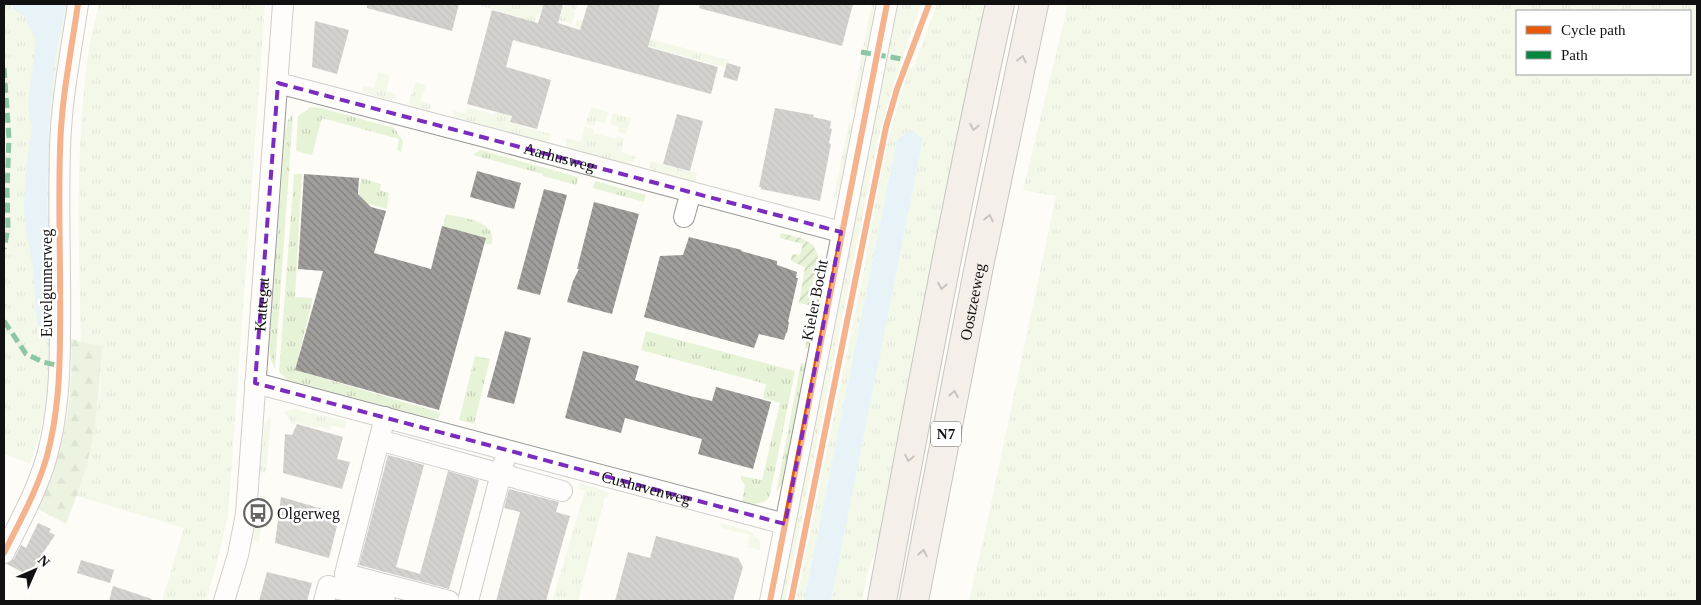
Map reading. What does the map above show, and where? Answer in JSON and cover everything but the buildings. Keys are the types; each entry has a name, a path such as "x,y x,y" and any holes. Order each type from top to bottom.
{"highway":[{"name":"Oostzeeweg","path":"882,601 983,79 1000,4"},
{"name":"Oostzeeweg","path":"914,601 975,285 1034,4"}],"street":[{"name":"Euvelgunnerweg","path":"4,553 28,507 40,478 54,426 60,388 60,149 65,92 78,4"},
{"name":"Kattegat","path":"224,601 238,555 246,514 284,4"},
{"name":"Kieler Bocht","path":"770,601 887,4"},
{"name":"Aarhusweg","path":"278,83 440,124 842,232"},
{"path":"684,217 691,192"},
{"name":"Cuxhavenweg","path":"255,383 785,524"},
{"path":"385,418 345,574 448,601"},
{"path":"379,440 562,491"},
{"path":"457,601 495,473 507,450"},
{"path":"468,601 495,473"},
{"path":"324,601 328,586 385,601"}],"highlighted area":[{"path":"278,83 841,232 785,524 255,383"}],"green space":[{"path":"4,4 69,4 50,376 43,420 30,464 4,453"},
{"path":"99,4 265,4 228,515 206,601 162,601 184,528 77,496 91,445 99,398 103,347 81,342 79,237 79,168 83,98 89,48"},
{"path":"482,4 553,4 564,7 565,4 577,4 572,24 537,14 528,45 515,42 521,17 481,6"},
{"path":"872,4 876,4 857,106 855,109 851,109"},
{"path":"898,4 921,4 893,86 878,139 785,601 780,601"},
{"path":"937,4 989,4 888,514 868,571 862,601 831,601 923,139 905,133 897,139 804,601 796,601 865,265 881,166 910,67 914,67"},
{"path":"1068,4 1697,4 1697,601 969,601 1056,196 1023,190"},
{"path":"577,20 730,60 727,68 575,26"},
{"path":"508,69 522,73 509,123 551,134 546,142 457,120 454,117 453,110 465,114 468,107 495,115"},
{"path":"379,72 390,75 386,91 396,94 392,101 362,92 363,86 374,88"},
{"path":"415,82 426,85 421,101 431,104 430,109 427,111 411,106 409,103"},
{"path":"311,107 394,128 403,141 401,152 397,150 399,139 322,118 312,155 296,151 298,116"},
{"path":"591,107 608,112 605,123 596,121 594,126 586,123"},
{"path":"613,113 631,118 626,134 618,132 619,127 610,124"},
{"path":"293,114 275,368 271,358 270,343 285,133 288,120"},
{"path":"849,122 853,126 838,195 833,201"},
{"path":"584,127 593,129 593,133 616,139 617,136 624,138 621,152 636,157 633,162 626,165 568,148 566,138 581,142"},
{"path":"480,150 578,177 576,185 473,155"},
{"path":"650,161 697,173 694,184 655,173 650,167"},
{"path":"294,174 302,174 295,297 313,298 295,370 441,413 438,418 434,419 288,380 279,372"},
{"path":"361,178 381,184 380,190 389,193 387,209 358,201"},
{"path":"595,181 646,195 644,202 593,188"},
{"path":"446,214 470,219 485,226 490,231 492,237 491,245 485,243 486,238 443,227"},
{"path":"781,233 801,238 808,242 813,245 818,255 809,305 799,303 805,267 791,261 792,254 800,255 803,244 780,238"},
{"path":"823,255 825,268 810,346 805,349"},
{"path":"646,331 795,371 771,492 767,500 757,504 742,502 745,485 741,480 741,476 762,480 780,403 763,398 766,384 641,350"},
{"path":"71,339 103,347 92,443 84,474 66,524 34,507 56,454 66,420 71,380"},
{"path":"475,356 490,359 474,424 459,420"},
{"path":"801,363 807,364 784,480 776,493"},
{"path":"294,409 347,421 345,429 332,425 330,430 297,423 293,425 284,412"},
{"path":"270,417 266,473 260,472 264,428 265,423"},
{"path":"579,483 609,492 607,498 605,497 578,601 552,601 585,491 578,489"},
{"path":"259,496 265,496 264,515 259,541 253,540"},
{"path":"721,523 750,531 760,541 760,550 748,547 750,535 720,527"}],"water":[{"path":"13,4 66,4 55,58 49,122 47,201 49,343 40,332 36,314 34,272 25,224 24,202 27,160 32,131 28,105 35,37 24,16 14,10"},
{"path":"912,130 923,139 831,601 804,601 897,139"}],"marked path":[{"path":"861,52 908,60"},
{"path":"4,68 9,138 8,228 4,249"},
{"path":"4,321 26,354 43,362 60,366"}],"cycle path":[{"path":"4,553 28,506 43,469 51,441 56,410 60,348 59,196 62,113 78,4"},
{"path":"770,601 887,4"},
{"path":"791,601 886,127 897,89 929,4"}],"place":[{"name":"Olgerweg","path":"258,513"}]}
